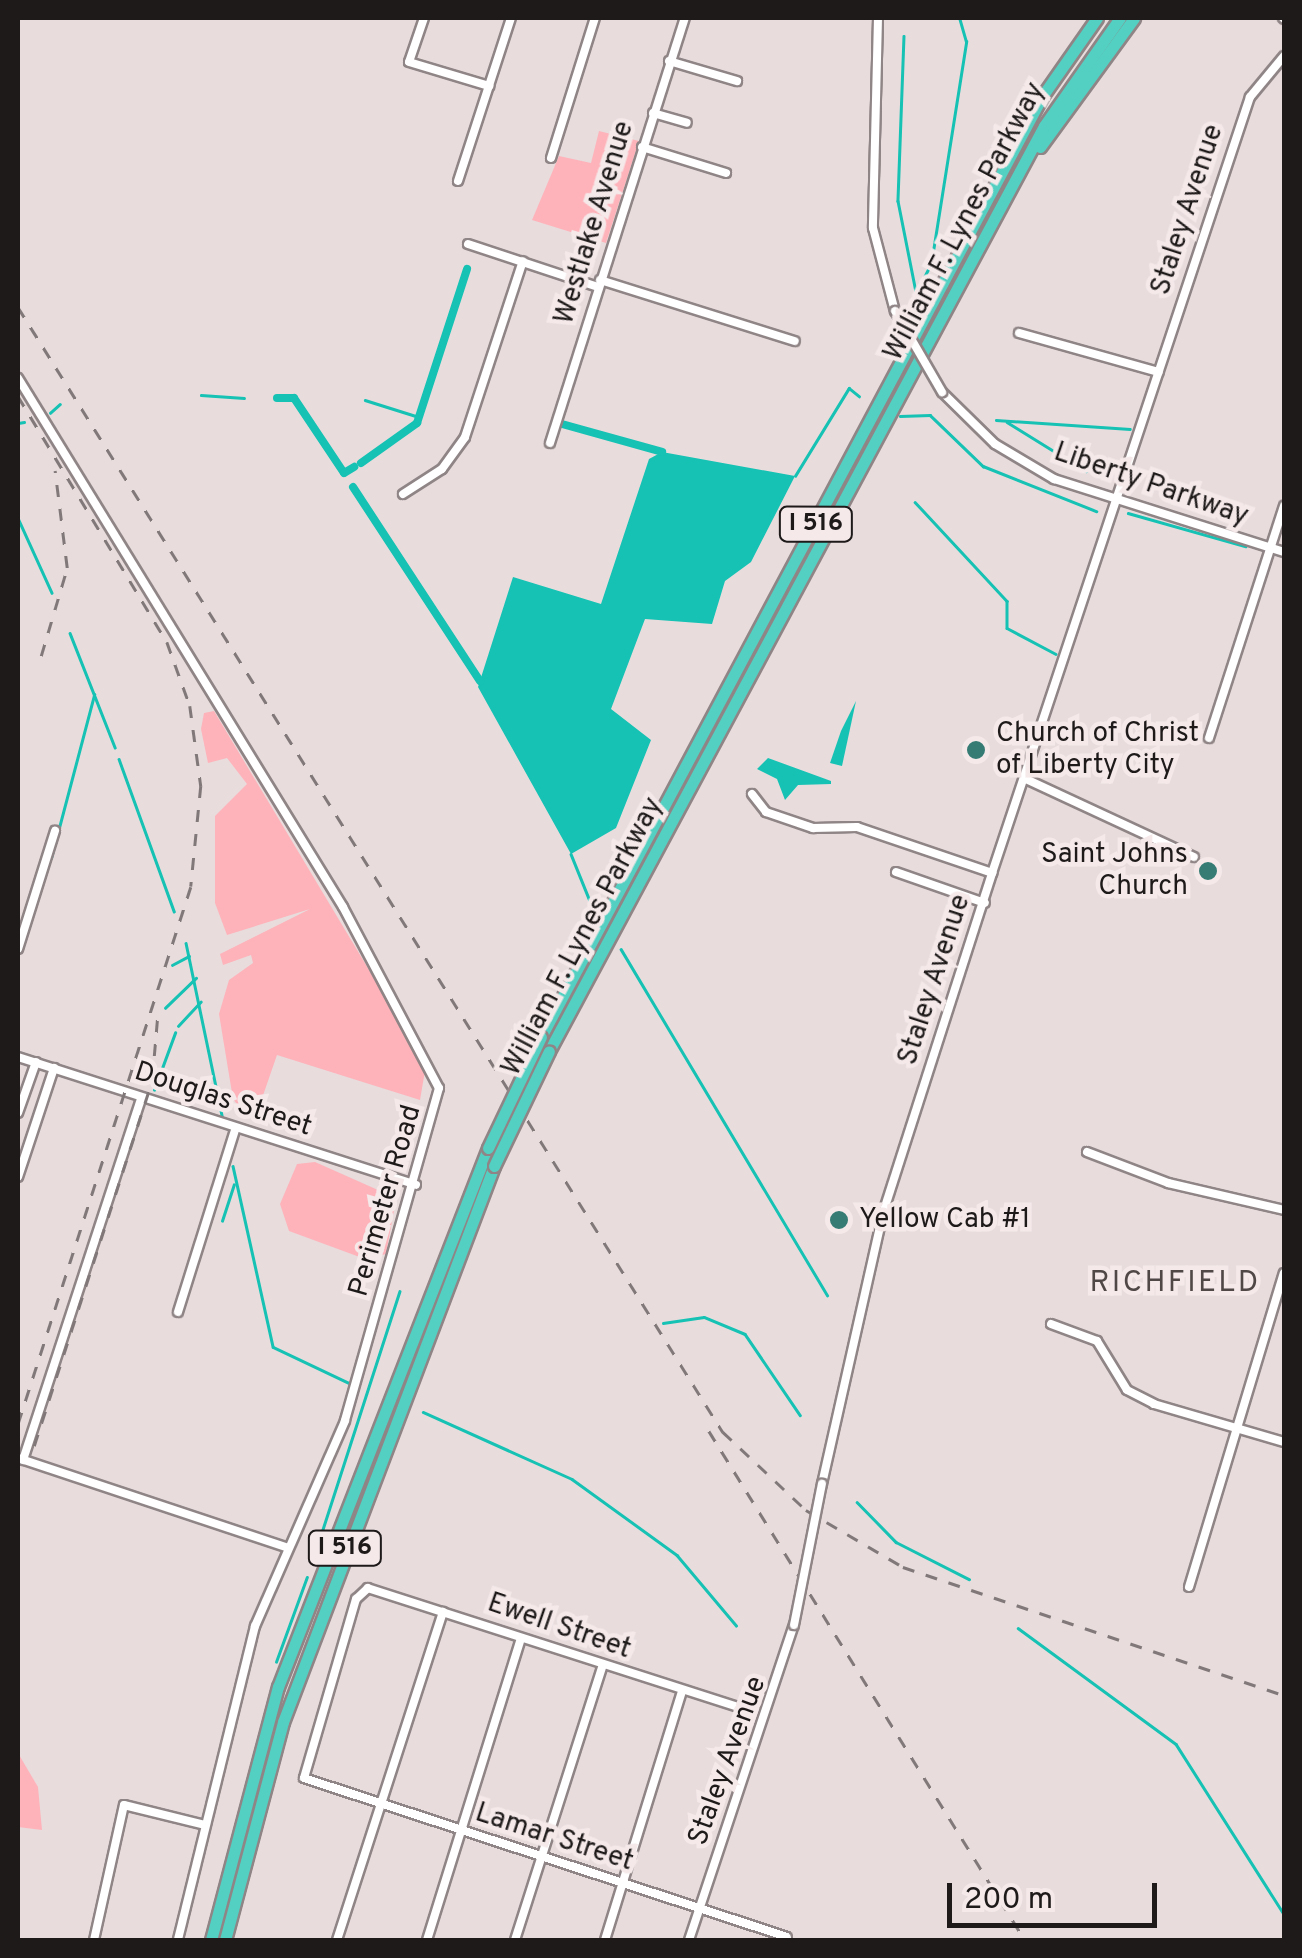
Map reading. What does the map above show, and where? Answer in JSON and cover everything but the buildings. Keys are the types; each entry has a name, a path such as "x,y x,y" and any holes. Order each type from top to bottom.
{"highway":[{"path":"1070,45 1088,18"},
{"name":"William F. Lynes Parkway","path":"210,1940 278,1686 488,1148 541,1037 1070,45 1097,18"},
{"name":"William F. Lynes Parkway","path":"226,1940 283,1722 494,1166 548,1051 994,218 1066,86 1120,18"},
{"path":"994,218 1082,80 1134,18"}],"street":[{"path":"424,18 409,62 489,86"},
{"path":"458,181 512,18"},
{"path":"551,158 595,18"},
{"name":"Westlake Avenue","path":"550,443 685,18"},
{"name":"Liberty Parkway","path":"878,18 873,228 894,311 942,392 1008,453 1117,503 1284,552"},
{"name":"Staley Avenue","path":"689,1940 794,1626 883,1213 1250,96 1284,56"},
{"path":"669,61 738,81"},
{"path":"653,113 687,123"},
{"path":"642,147 726,172"},
{"path":"468,244 795,342"},
{"path":"403,494 442,469 464,436 523,261"},
{"path":"1019,334 1159,372"},
{"name":"Perimeter Road","path":"18,378 426,1048 440,1098 345,1421 286,1546 254,1626 178,1940"},
{"path":"1208,738 1284,506"},
{"path":"1026,779 1194,857"},
{"path":"752,794 766,812 813,828 857,827 992,873"},
{"path":"18,949 55,831"},
{"path":"896,872 984,903"},
{"name":"Douglas Street","path":"18,1057 235,1130 416,1185"},
{"path":"18,1113 36,1062"},
{"path":"18,1177 54,1068"},
{"path":"141,1098 20,1459 286,1546"},
{"path":"178,1312 235,1130"},
{"path":"18,1135 30,1141"},
{"path":"1087,1152 1168,1183 1284,1210"},
{"path":"1188,1586 1284,1273"},
{"path":"1051,1324 1097,1341 1127,1390 1284,1442"},
{"name":"Ewell Street","path":"306,1783 308,1748 356,1599 368,1588 735,1706"},
{"path":"337,1940 443,1612"},
{"path":"427,1940 521,1638"},
{"path":"515,1940 602,1665"},
{"path":"605,1940 682,1692"},
{"name":"Lamar Street","path":"306,1783 699,1908 774,1938 787,1937"},
{"path":"94,1940 124,1804 205,1825"}],"shaded area":[{"path":"599,131 639,141 606,243 532,220 559,156 591,163"},
{"path":"214,711 396,1015 425,1071 420,1100 277,1055 259,1107 244,1113 233,1099 219,1014 229,980 253,963 251,955 223,965 220,954 310,909 227,935 215,903 215,816 247,784 227,758 208,763 201,729 204,713"},
{"path":"315,1162 387,1194 394,1210 386,1254 365,1259 289,1231 280,1204 297,1164"},
{"path":"18,1753 38,1787 42,1830 18,1827"}],"water":[{"path":"662,452 795,476 751,562 725,581 712,624 645,619 611,709 651,740 616,828 571,854 478,687 513,577 601,604 649,459"},
{"path":"856,701 842,766 830,763 841,731"},
{"path":"768,758 831,784 798,785 785,800 777,779 757,769"}],"waterway":[{"path":"916,293 931,264 966,42 959,18"},
{"path":"904,36 898,201 916,292"},
{"path":"361,463 417,423 467,269"},
{"path":"795,476 849,388 859,396"},
{"path":"201,395 244,398"},
{"path":"277,398 294,398 344,473 354,467"},
{"path":"365,400 419,417"},
{"path":"50,413 60,404"},
{"path":"900,416 930,415 983,466 1096,511"},
{"path":"996,420 1130,429"},
{"path":"18,423 24,422"},
{"path":"1007,422 1086,471"},
{"path":"562,424 662,452"},
{"path":"353,487 480,681"},
{"path":"915,502 1007,601 1007,628 1056,654"},
{"path":"1128,513 1245,546"},
{"path":"18,518 52,593"},
{"path":"70,633 115,747"},
{"path":"51,858 94,695"},
{"path":"119,759 174,911"},
{"path":"571,854 594,911"},
{"path":"27,908 36,878"},
{"path":"186,943 222,1116"},
{"path":"621,949 827,1295"},
{"path":"172,965 189,956"},
{"path":"165,1008 196,978"},
{"path":"178,1026 200,1002"},
{"path":"154,1090 175,1033"},
{"path":"233,1166 273,1347 349,1383"},
{"path":"222,1221 234,1185"},
{"path":"313,1559 399,1292"},
{"path":"663,1323 704,1317 745,1334 800,1415"},
{"path":"423,1412 572,1479 677,1555 736,1625"},
{"path":"857,1502 896,1542 969,1579"},
{"path":"276,1662 307,1577"},
{"path":"1018,1628 1176,1744 1284,1914"}],"railway":[{"path":"18,307 723,1432 806,1510 903,1567 1284,1695"},
{"path":"18,396 167,642 190,706 201,786 191,887 18,1425"},
{"path":"41,656 67,568 55,471"},
{"path":"34,1446 152,1080 158,1010"},
{"path":"709,1431 1025,1940"}],"place":[{"name":"Church of Christ of Liberty City","path":"976,750"},
{"name":"Saint Johns Church","path":"1208,871"},
{"name":"Yellow Cab #1","path":"839,1220"}],"district":[{"name":"RICHFIELD","path":"1175,1284"}]}
